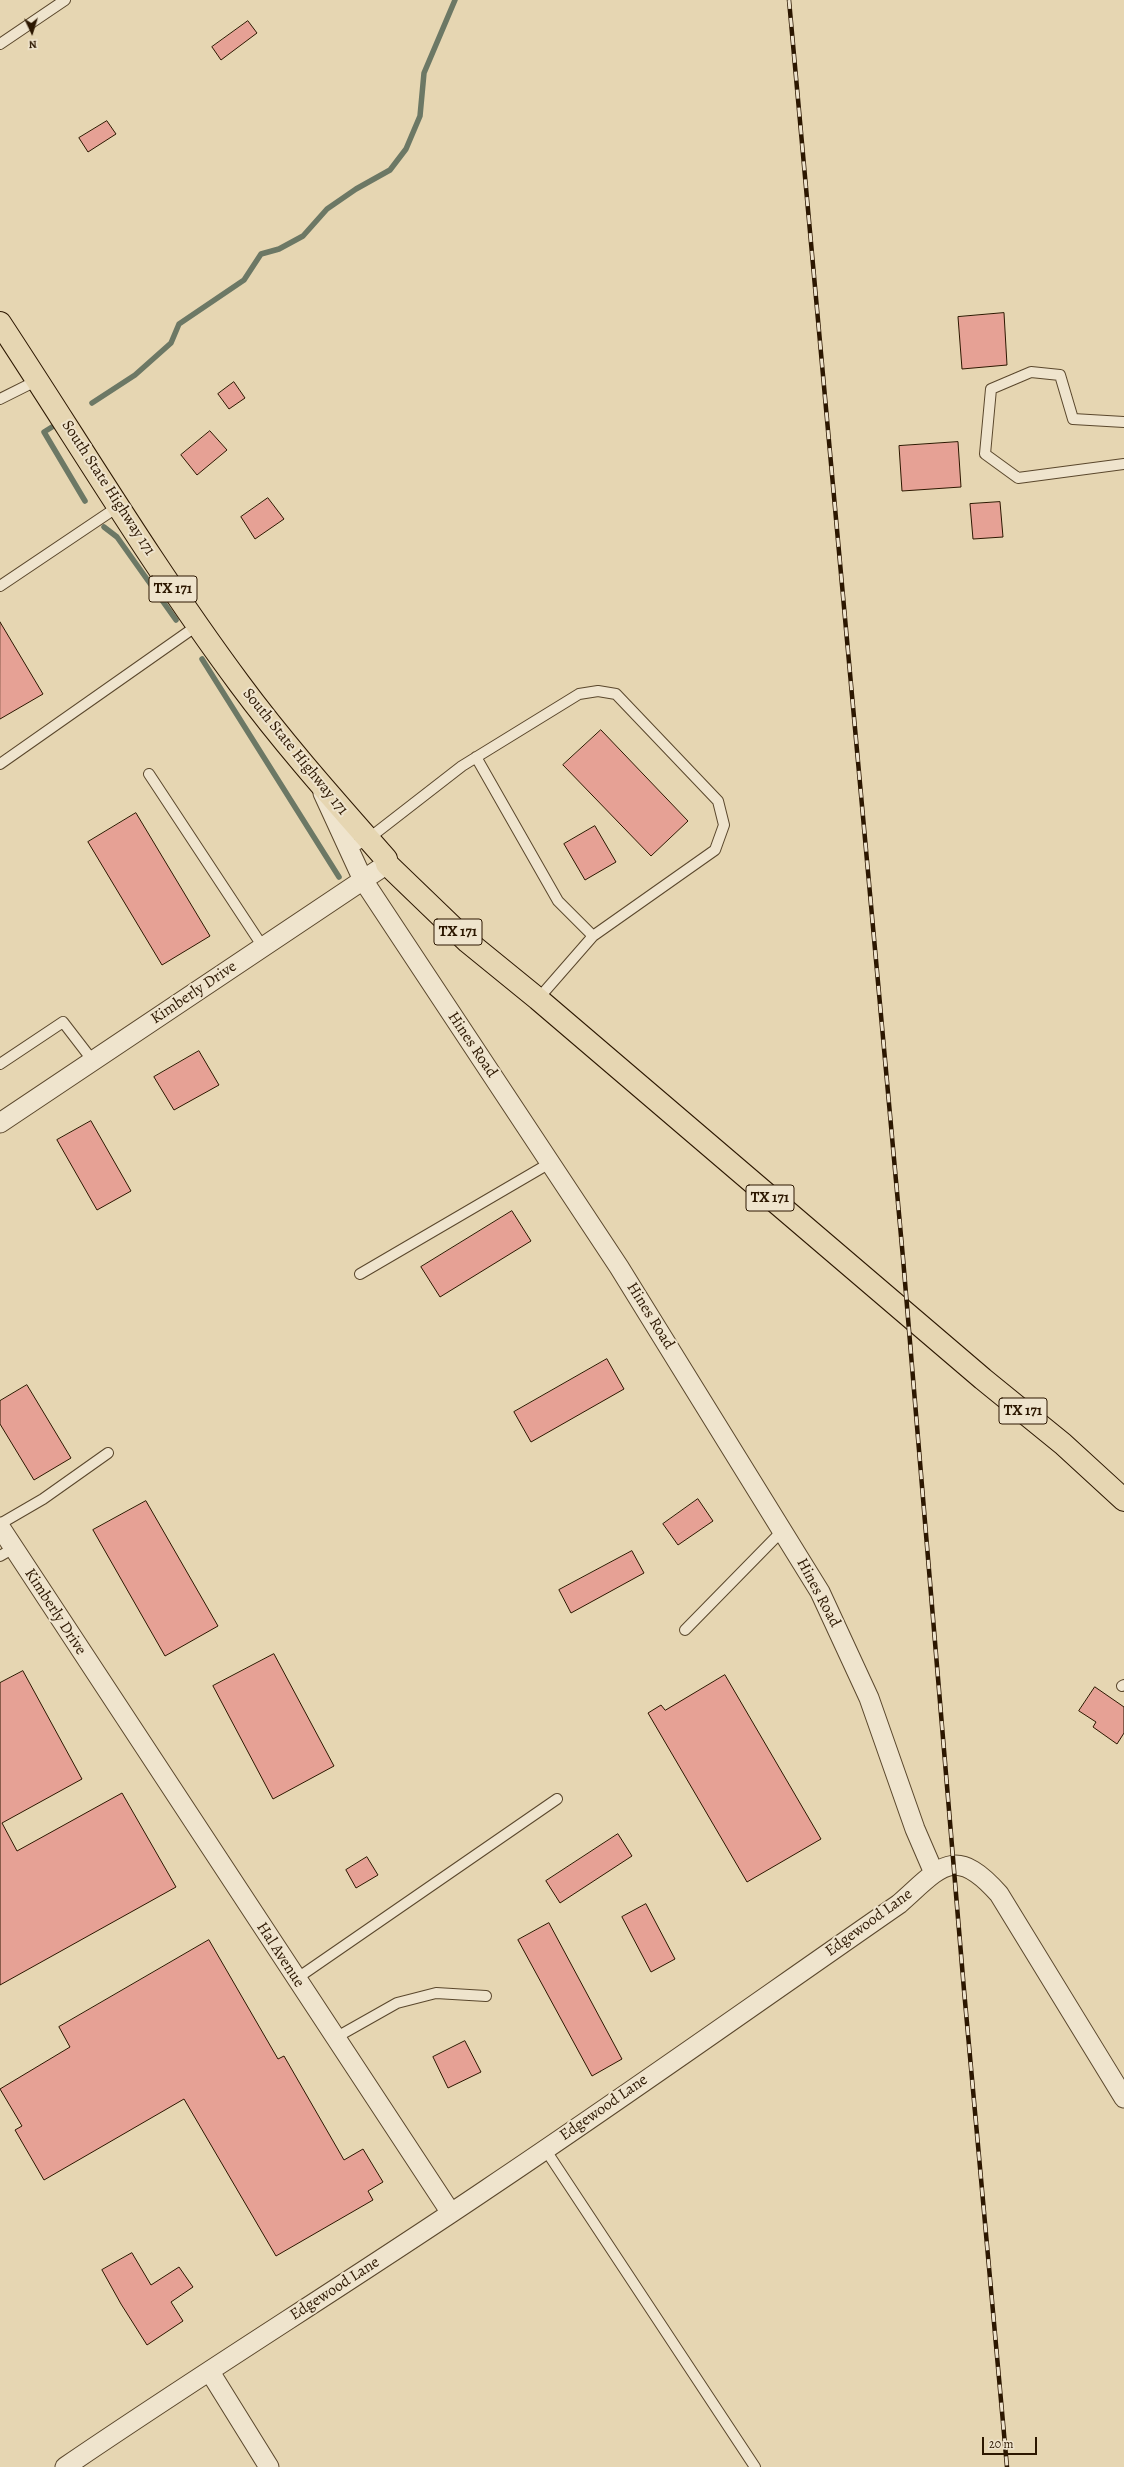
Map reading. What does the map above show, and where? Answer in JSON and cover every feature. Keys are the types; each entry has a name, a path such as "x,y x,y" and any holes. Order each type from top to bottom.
{"main road":[{"name":"South State Highway 171","path":"0,323 198,625 239,683 320,784 368,838"},
{"name":"TX 171","path":"368,838 386,859 387,864 468,942 538,998 983,1379 1063,1444 1124,1500"},
{"name":"TX 171","path":"1063,1444 1124,1487"}],"street":[{"name":"Hines Road","path":"320,784 363,880 619,1266 784,1530 820,1592 850,1654 869,1698 915,1829 934,1873"},
{"name":"Kimberly Drive","path":"0,1123 387,864"},
{"name":"Kimberly Drive","path":"0,1526 7,1552 110,1696"},
{"name":"Hal Avenue","path":"110,1696 450,2213"},
{"name":"Edgewood Lane","path":"65,2467 157,2404 210,2372 545,2149 899,1904 934,1873 954,1864 982,1875 999,1894 1124,2098"},
{"path":"210,2372 269,2467"}],"lane":[{"path":"0,44 65,0"},
{"path":"1124,422 1073,419 1060,375 1031,372 991,389 985,454 1018,478 1124,464"},
{"path":"0,399 38,380"},
{"path":"0,586 119,506"},
{"path":"0,764 198,625"},
{"path":"349,849 368,838 476,758 579,694 598,691 616,694 718,801 724,825 714,850 593,936 538,998"},
{"path":"476,758 558,901 593,936"},
{"path":"149,774 263,947"},
{"path":"0,1064 63,1022 93,1061"},
{"path":"360,1274 550,1163"},
{"path":"0,1526 43,1499 108,1453"},
{"path":"685,1630 784,1530"},
{"path":"296,1979 557,1799"},
{"path":"335,2038 397,2003 436,1993 486,1996"},
{"path":"545,2149 755,2467"}],"building":[{"path":"248,21 257,33 221,60 212,47"},
{"path":"107,121 116,134 88,152 79,138"},
{"path":"1004,313 1007,365 962,369 958,317"},
{"path":"234,382 245,398 229,409 218,394"},
{"path":"210,431 227,450 197,475 181,455"},
{"path":"958,442 961,487 902,491 899,446"},
{"path":"268,498 284,519 255,539 241,517"},
{"path":"1000,502 1003,537 973,539 970,504"},
{"path":"0,622 43,694 0,719"},
{"path":"601,730 688,821 651,856 563,765"},
{"path":"136,813 210,936 162,965 88,842"},
{"path":"595,826 616,862 585,880 564,844"},
{"path":"199,1051 219,1085 174,1110 154,1077"},
{"path":"91,1121 131,1191 97,1210 57,1140"},
{"path":"512,1211 531,1241 440,1297 421,1267"},
{"path":"607,1359 624,1389 531,1442 514,1412"},
{"path":"27,1385 71,1458 34,1480 0,1424 0,1401"},
{"path":"698,1499 713,1521 678,1545 663,1524"},
{"path":"146,1501 218,1626 165,1656 93,1530"},
{"path":"632,1551 644,1573 571,1613 559,1590"},
{"path":"274,1654 334,1766 273,1799 213,1686"},
{"path":"23,1671 82,1779 2,1823 17,1851 122,1793 176,1887 0,1985 0,1683"},
{"path":"725,1675 821,1839 747,1882 648,1713 661,1705 665,1710"},
{"path":"1095,1687 1124,1707 1124,1733 1117,1744 1093,1727 1096,1722 1079,1711"},
{"path":"618,1834 632,1856 560,1903 546,1881"},
{"path":"367,1857 378,1875 356,1888 346,1870"},
{"path":"646,1904 675,1959 651,1972 622,1917"},
{"path":"549,1923 622,2059 592,2076 518,1940"},
{"path":"209,1940 278,2059 284,2056 344,2160 363,2149 383,2182 368,2191 373,2200 276,2256 184,2099 44,2180 15,2130 22,2126 0,2089 70,2047 59,2027"},
{"path":"465,2041 481,2072 448,2088 433,2057"},
{"path":"132,2253 151,2285 179,2267 193,2287 171,2302 183,2321 147,2345 121,2304 102,2270"}],"waterway":[{"path":"92,403 135,375 171,343 179,324 244,280 261,254 279,249 303,236 327,209 356,189 390,170 406,149 420,116 424,73 455,0"},
{"path":"52,427 44,432 85,501"},
{"path":"104,527 117,537 176,620"},
{"path":"202,659 339,877"}],"railway":[{"path":"789,0 903,1258 964,1990 1007,2467"}]}
